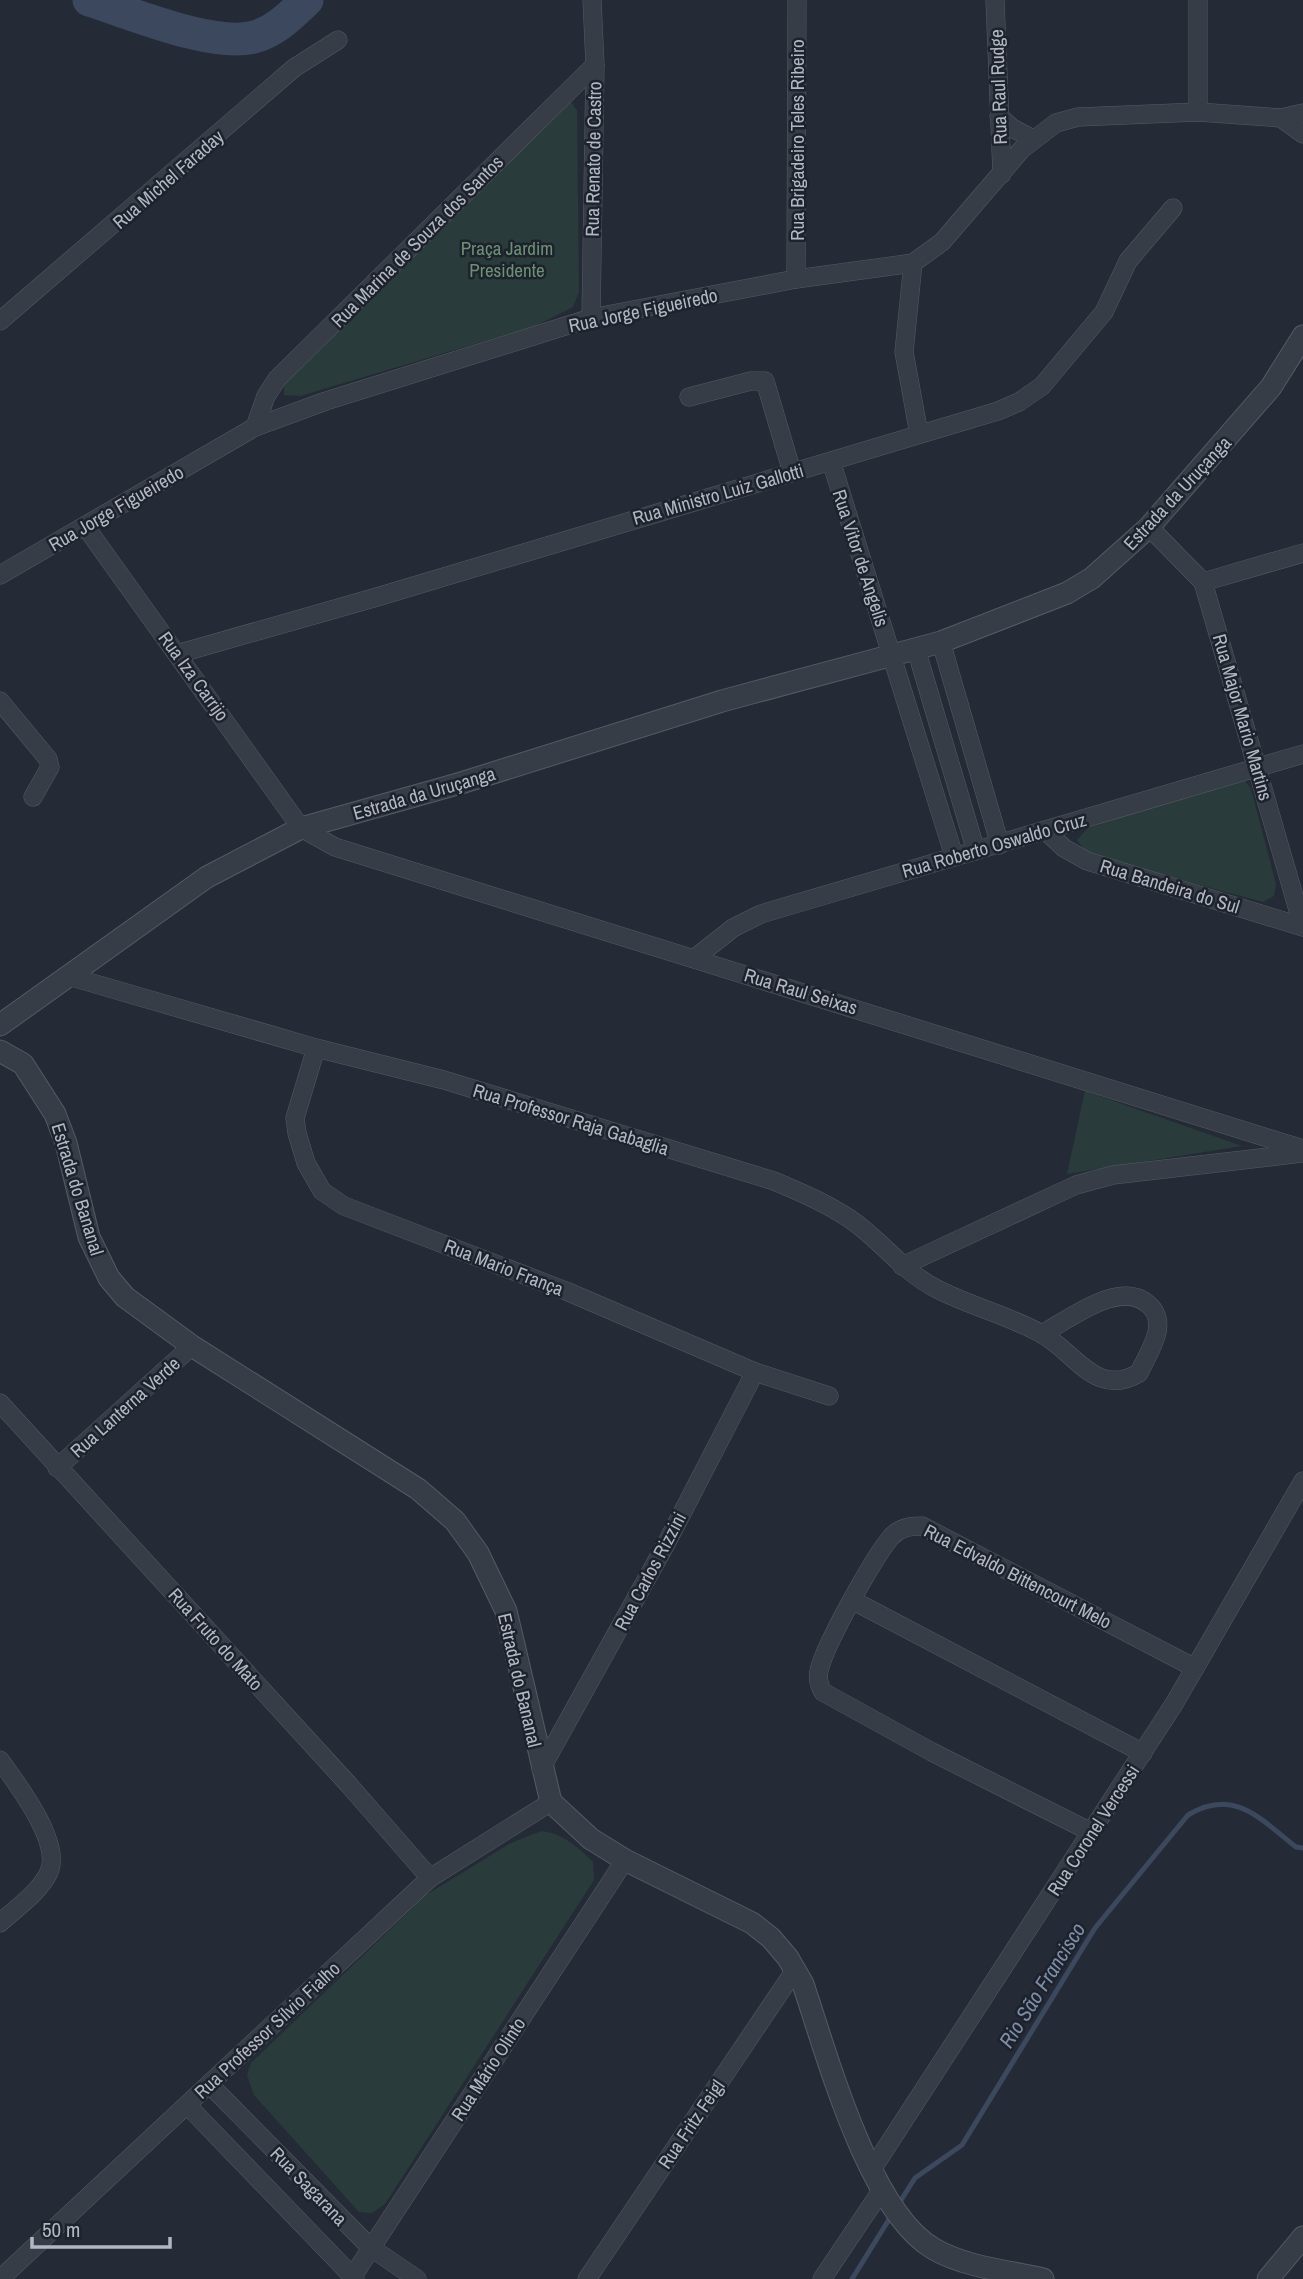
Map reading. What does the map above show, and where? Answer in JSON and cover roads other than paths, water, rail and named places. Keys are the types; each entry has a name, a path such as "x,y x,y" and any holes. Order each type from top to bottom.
{"street":[{"name":"Rua Renato de Castro","path":"591,318 595,65 593,0"},
{"name":"Rua Brigadeiro Teles Ribeiro","path":"796,279 797,0"},
{"name":"Rua Raul Rudge","path":"995,0 1002,174"},
{"path":"1198,0 1198,112"},
{"name":"Rua Michel Faraday","path":"0,321 294,68 338,40"},
{"name":"Rua Marina de Souza dos Santos","path":"255,427 266,396 277,379 595,65"},
{"name":"Rua Jorge Figueiredo","path":"0,575 255,427 591,318 796,279 913,263 942,242 1033,139 1056,124 1078,117 1198,112 1280,118 1303,113"},
{"path":"999,116 1012,128 1033,139"},
{"path":"1280,118 1303,134"},
{"name":"Rua Ministro Luiz Gallotti","path":"177,654 377,597 998,411 1019,402 1042,386 1104,312 1128,261 1173,208"},
{"path":"913,263 904,352 919,434"},
{"name":"Estrada da Uruçanga","path":"0,1025 207,877 301,828 461,783 722,701 941,642 1067,593 1092,578 1149,527 1271,387 1303,336"},
{"path":"688,397 751,381 765,382 792,472"},
{"name":"Rua Vitor de Angelis","path":"831,461 892,655"},
{"name":"Rua Iza Carrijo","path":"85,526 301,828"},
{"name":"Rua Major Mario Martins","path":"1149,527 1203,582 1303,927"},
{"path":"1203,582 1303,553"},
{"path":"941,642 1000,845"},
{"path":"916,649 976,851"},
{"path":"892,655 954,856"},
{"path":"0,701 48,759 50,767 33,797"},
{"name":"Rua Roberto Oswaldo Cruz","path":"695,958 733,928 761,914 1303,754"},
{"name":"Rua Raul Seixas","path":"301,828 335,847 1303,1151"},
{"name":"Rua Bandeira do Sul","path":"1046,831 1063,848 1087,861 1303,927"},
{"name":"Rua Professor Raja Gabaglia","path":"68,976 316,1048 444,1080 774,1181 814,1198 851,1220 902,1266 936,1289 1042,1334 1068,1358 1103,1379 1116,1382 1139,1373 1157,1333 1158,1322 1155,1310 1147,1303 1122,1295 1091,1307 1042,1334"},
{"name":"Rua Mario França","path":"316,1048 295,1118 306,1163 322,1191 344,1206 566,1291 755,1372 829,1396"},
{"name":"Estrada do Bananal","path":"0,1051 23,1064 55,1114 66,1143 89,1237 109,1278 125,1297 192,1346 418,1489 455,1521 478,1553 506,1611 541,1769 551,1802"},
{"path":"902,1266 1076,1185 1113,1175 1303,1151"},
{"name":"Rua Lanterna Verde","path":"57,1468 192,1346"},
{"name":"Rua Carlos Rizzini","path":"541,1769 666,1544 755,1372"},
{"name":"Rua Fruto do Mato","path":"0,1403 277,1705 430,1878"},
{"name":"Rua Coronel Vercessi","path":"871,2171 1143,1752 1303,1481"},
{"name":"Rua Edvaldo Bittencourt Melo","path":"1091,1832 932,1752 823,1692 818,1683 822,1661 852,1600 893,1535 907,1526 922,1526 1195,1668"},
{"path":"852,1600 1143,1752"},
{"path":"0,1760 45,1829 51,1852 49,1871 34,1891 0,1923"},
{"path":"551,1802 591,1839 625,1860 752,1923 771,1938 795,1969 871,2171 902,2222 934,2249 955,2259 1043,2279"},
{"name":"Rua Professor Sílvio Fialho","path":"0,2279 430,1878 551,1802"},
{"name":"Rua Mário Olinto","path":"353,2278 370,2248 625,1860"},
{"name":"Rua Fritz Feigl","path":"587,2279 795,1969"},
{"name":"Rua Sagarana","path":"209,2084 370,2248 418,2279"},
{"name":"Rua Sagarana","path":"187,2105 353,2278"},
{"path":"822,2279 883,2194"},
{"path":"1268,2279 1303,2237"}],"waterway":[{"path":"89,0 195,34 237,39 254,37 269,31 307,0"},
{"name":"Rio São Francisco","path":"898,2205 915,2178 962,2145 1095,1928 1188,1815 1205,1807 1233,1805 1258,1817 1296,1847 1303,1848"},
{"name":"Rio São Francisco","path":"852,2279 893,2213"}],"park label":[{"name":"Praça Jardim Presidente","path":"507,259"}]}
